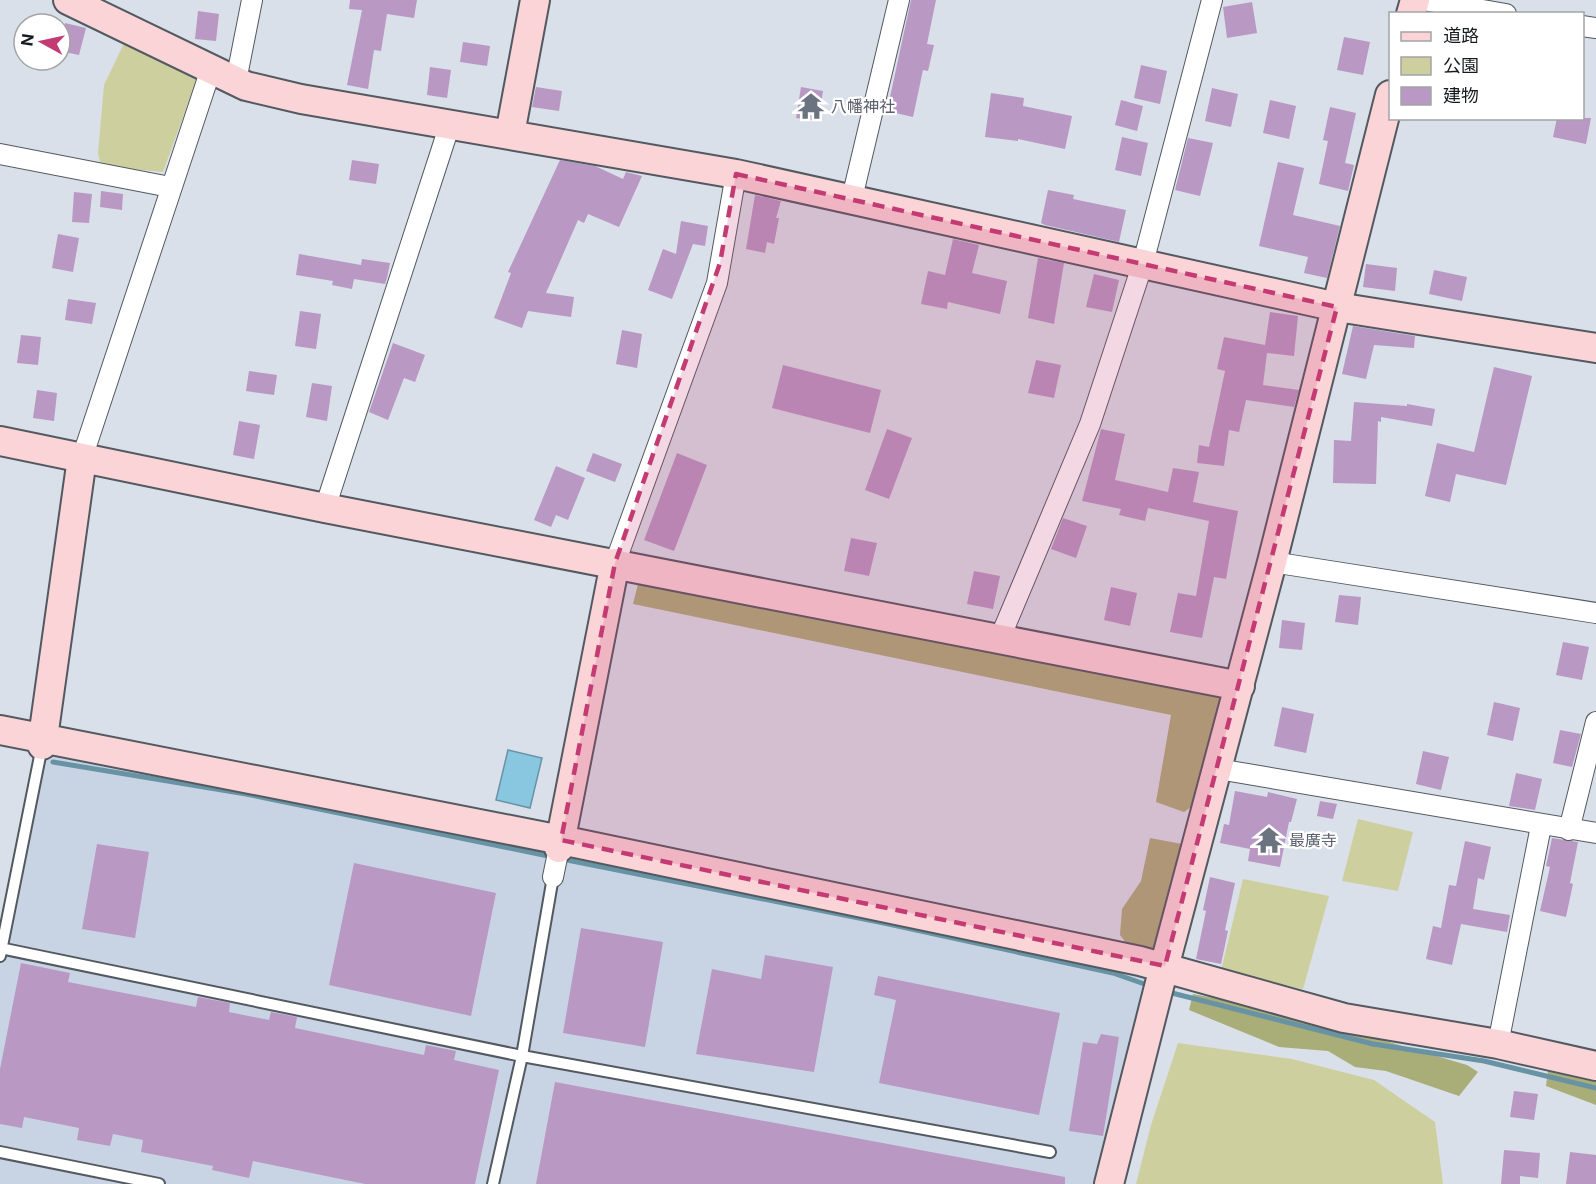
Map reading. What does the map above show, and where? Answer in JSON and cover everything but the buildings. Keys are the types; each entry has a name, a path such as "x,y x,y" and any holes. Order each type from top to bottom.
{"street":[{"path":"68,0 246,86 301,99 736,174 1336,307 1596,348"},
{"path":"236,81 252,0"},
{"path":"510,134 535,0"},
{"path":"852,198 899,0"},
{"path":"1000,638 1090,424 1143,263 1212,0"},
{"path":"1424,0 1494,12"},
{"path":"43,742 82,458 211,69"},
{"path":"1109,1184 1272,562 1389,99"},
{"path":"325,508 450,124"},
{"path":"0,154 170,187"},
{"path":"553,877 615,562 717,283 736,174"},
{"path":"0,441 325,508 615,562 1240,686"},
{"path":"1272,562 1596,613"},
{"path":"1569,830 1596,722"},
{"path":"0,730 43,742 560,844 1163,971 1344,1018 1498,1044 1596,1066"},
{"path":"1218,769 1541,826 1596,833"},
{"path":"1498,1044 1541,826"}],"lane":[{"path":"43,742 0,951 522,1056 1050,1152"},
{"path":"493,1184 522,1056 553,877"},
{"path":"0,1152 159,1184"}],"highlighted area":[{"path":"736,174 1337,307 1165,966 561,840 615,563 720,263"}],"shaded area":[{"path":"42,745 1162,975 1099,1184 0,1184 0,954"}],"green space":[{"path":"126,39 198,76 163,172 101,166 98,153 104,85"},
{"path":"642,568 1226,683 1198,802 1184,812 1156,802 1171,715 633,604"},
{"path":"1358,819 1413,832 1398,891 1342,881"},
{"path":"1150,838 1182,844 1150,963 1140,961 1120,935 1122,909 1141,881"},
{"path":"1243,879 1329,896 1303,989 1221,971"},
{"path":"1193,994 1287,1012 1467,1065 1478,1072 1459,1096 1386,1071 1355,1067 1328,1051 1279,1047 1189,1010"},
{"path":"1178,1043 1292,1059 1374,1080 1435,1122 1443,1184 1136,1184 1151,1125"},
{"path":"1550,1056 1596,1066 1596,1105 1546,1086"}],"water":[{"path":"508,750 542,758 530,808 496,800"}],"waterway":[{"path":"53,762 246,794 553,857"},
{"path":"562,859 884,923 1113,973 1150,986"},
{"path":"1168,992 1373,1044 1484,1061 1596,1088"}],"place":[{"name":"八幡神社","path":"811,106"},
{"name":"最廣寺","path":"1269,840"}]}
